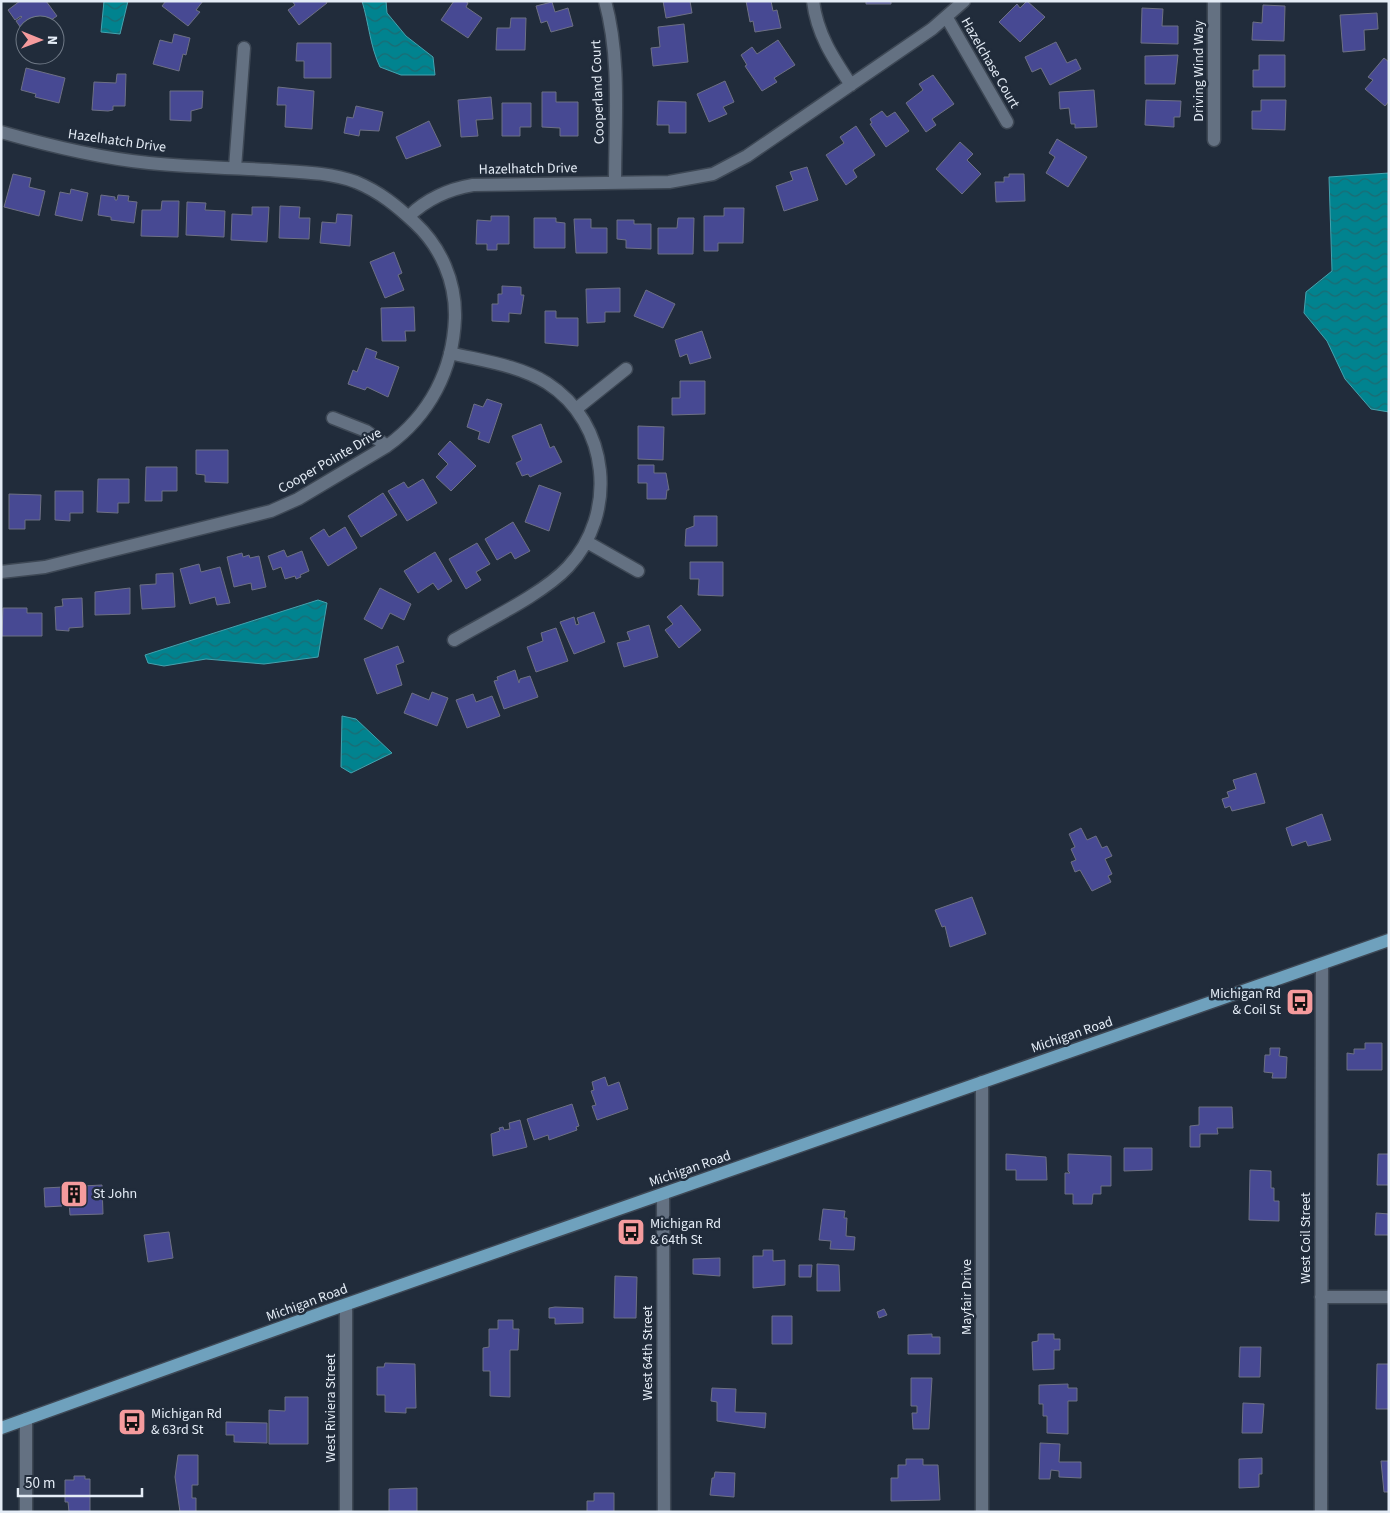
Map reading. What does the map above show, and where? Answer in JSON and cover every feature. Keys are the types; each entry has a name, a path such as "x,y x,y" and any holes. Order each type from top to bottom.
{"main road":[{"name":"Michigan Road","path":"1,1428 346,1305 1389,940"}],"street":[{"name":"Cooperland Court","path":"605,1 614,62 615,182"},
{"path":"813,1 823,41 850,85"},
{"name":"Hazelhatch Drive","path":"1,132 64,149 110,158 318,173 341,177 378,192 409,216 434,197 457,188 473,185 679,181 713,174 748,156 947,18 964,1"},
{"name":"Driving Wind Way","path":"1214,1 1214,140"},
{"name":"Hazelchase Court","path":"947,18 1008,122"},
{"path":"235,168 244,48"},
{"name":"Cooper Pointe Drive","path":"1,572 45,567 276,509 298,499 387,446 411,426 430,403 441,382 454,339 455,309 450,279 438,252 409,216"},
{"path":"450,353 521,370 555,389 576,409 589,429 599,458 602,490 596,521 587,542 568,567 554,580 454,640"},
{"path":"576,409 626,369"},
{"path":"333,418 366,431 387,446"},
{"path":"587,542 638,571"},
{"name":"West Coil Street","path":"1321,1512 1322,964"},
{"name":"Mayfair Drive","path":"982,1082 982,1512"},
{"name":"West 64th Street","path":"663,1194 664,1512"},
{"path":"1321,1296 1389,1298"},
{"name":"West Riviera Street","path":"346,1305 346,1512"},
{"path":"26,1419 26,1512"}],"water":[{"path":"104,1 128,1 120,34 101,32"},
{"path":"362,1 386,1 387,13 406,36 433,57 435,75 401,75 380,67 374,51"},
{"path":"1389,173 1389,412 1371,409 1345,379 1327,341 1304,313 1306,292 1332,271 1329,177"},
{"path":"318,600 327,603 318,657 264,664 206,659 164,666 148,663 145,655"},
{"path":"342,716 356,719 392,753 351,773 341,767"}],"building":[{"path":"20,1 46,1 56,15 15,15 15,20 8,10"},
{"path":"166,1 203,1 196,10 200,12 188,26 162,6"},
{"path":"292,1 326,1 327,3 299,25 288,10 295,5"},
{"path":"454,1 465,1 468,3 466,7 482,18 468,38 441,20"},
{"path":"663,1 690,1 692,13 666,18"},
{"path":"746,1 771,1 773,11 777,10 781,28 755,32 753,21 750,22"},
{"path":"866,1 891,1 891,4 866,4"},
{"path":"1027,1 1045,17 1020,42 999,22 1017,4 1020,8"},
{"path":"552,2 555,12 568,8 573,26 551,32 547,21 541,23 536,6"},
{"path":"1263,5 1285,6 1284,41 1252,40 1253,22 1262,23"},
{"path":"1142,8 1163,9 1162,26 1178,26 1178,44 1141,43"},
{"path":"1377,13 1378,29 1364,30 1365,50 1343,52 1340,15"},
{"path":"511,18 526,18 525,50 496,50 497,28 510,28"},
{"path":"684,24 688,62 653,66 651,48 660,47 658,27"},
{"path":"174,34 190,38 186,55 183,54 179,71 153,64 160,40 172,43"},
{"path":"778,40 795,65 774,78 777,82 762,91 745,66 747,65 741,55 752,47 757,54"},
{"path":"1056,42 1067,63 1076,59 1081,69 1050,85 1041,68 1032,72 1025,57"},
{"path":"297,43 331,43 331,78 304,78 304,61 296,61"},
{"path":"1178,55 1175,84 1145,84 1145,56"},
{"path":"1259,55 1285,55 1285,87 1253,87 1253,70 1259,70"},
{"path":"1384,58 1389,62 1389,101 1385,106 1365,89 1373,80 1368,77"},
{"path":"26,68 65,78 59,103 35,97 36,94 21,90"},
{"path":"117,74 126,74 125,106 113,106 113,110 108,111 92,110 94,82 116,83"},
{"path":"933,75 954,104 932,119 936,125 926,132 906,103 923,90 919,84"},
{"path":"725,81 734,102 723,107 727,114 709,122 697,94"},
{"path":"278,87 314,91 312,129 285,127 286,105 277,105"},
{"path":"1094,90 1097,127 1075,128 1075,124 1071,124 1069,108 1060,109 1059,92"},
{"path":"170,91 203,91 202,108 191,111 191,121 170,120"},
{"path":"542,92 556,92 556,102 578,102 578,136 560,136 560,128 542,127"},
{"path":"491,97 493,119 476,120 478,136 461,137 458,100"},
{"path":"1146,100 1181,101 1180,117 1174,117 1174,127 1145,125"},
{"path":"1261,100 1286,100 1285,130 1252,129 1252,111 1261,111"},
{"path":"658,101 686,102 686,133 669,133 669,125 657,125"},
{"path":"502,103 531,103 531,127 520,127 520,136 502,136"},
{"path":"356,106 383,112 379,131 360,130 359,136 344,133 347,117 353,118"},
{"path":"882,111 887,117 895,112 909,131 886,147 870,124 872,123 870,119"},
{"path":"429,121 441,146 406,159 396,137"},
{"path":"856,126 875,155 853,170 857,177 846,185 826,155 844,143 840,137"},
{"path":"1057,139 1087,157 1068,187 1046,173 1055,157 1049,153"},
{"path":"960,142 973,154 967,160 981,174 962,194 936,169"},
{"path":"807,167 818,200 784,211 776,186 793,180 790,172"},
{"path":"13,174 31,178 29,187 45,191 39,216 4,207"},
{"path":"1009,174 1024,174 1025,201 996,202 995,182 1004,182 1004,177 1009,177"},
{"path":"71,189 88,193 82,221 55,215 60,192 70,194"},
{"path":"101,195 115,197 115,200 117,200 118,195 129,196 128,201 137,202 134,223 111,220 111,217 98,215"},
{"path":"162,201 179,201 178,237 141,236 142,210 161,210"},
{"path":"187,202 206,203 205,210 225,211 224,237 186,235"},
{"path":"280,206 300,207 299,218 310,218 309,239 279,238"},
{"path":"252,207 269,207 267,242 231,240 232,214 252,215"},
{"path":"724,208 744,208 743,243 718,243 718,251 704,251 704,216 724,216"},
{"path":"337,214 352,215 350,246 320,243 322,222 336,223"},
{"path":"491,216 509,216 509,244 497,244 497,250 487,250 487,244 476,244 477,220 491,221"},
{"path":"534,218 556,218 556,222 565,223 565,248 534,248"},
{"path":"678,218 694,218 693,254 658,254 658,228 677,228"},
{"path":"574,219 591,219 591,228 607,228 607,253 576,253"},
{"path":"617,220 634,220 634,224 651,224 651,249 626,248 626,240 617,239"},
{"path":"394,252 402,273 398,275 404,290 385,298 370,262"},
{"path":"502,286 521,287 521,295 524,295 521,314 509,313 509,322 492,321 492,304 498,304 498,294 502,294"},
{"path":"620,288 620,312 605,312 605,322 587,323 586,289"},
{"path":"646,290 675,304 663,328 634,316"},
{"path":"414,307 415,331 405,331 406,341 382,341 381,308"},
{"path":"545,311 556,311 556,318 578,318 578,346 545,343"},
{"path":"702,331 711,358 690,364 687,354 680,357 675,340"},
{"path":"366,348 377,352 375,358 399,367 388,397 367,387 365,390 348,384 353,370 357,372"},
{"path":"680,381 705,381 705,414 672,415 672,398 680,398"},
{"path":"487,399 502,404 489,443 478,439 480,432 467,427 474,404 483,407"},
{"path":"541,424 550,448 554,446 562,462 530,477 528,474 522,476 516,463 522,460 512,436"},
{"path":"638,426 664,427 663,460 638,459"},
{"path":"450,441 476,466 451,491 436,477 448,464 438,454"},
{"path":"196,450 228,450 228,483 205,482 205,475 196,474"},
{"path":"638,465 654,465 654,473 666,473 669,490 667,490 666,499 647,499 647,483 638,483"},
{"path":"146,467 177,467 177,491 162,491 162,501 145,501"},
{"path":"98,479 129,479 129,503 118,503 118,513 97,512"},
{"path":"423,479 437,503 407,521 388,491 404,482 408,488"},
{"path":"539,485 561,493 549,531 525,522"},
{"path":"55,491 83,491 83,513 70,513 70,521 55,520"},
{"path":"383,493 397,515 361,537 348,516"},
{"path":"9,494 41,495 40,520 25,520 25,529 9,529"},
{"path":"694,516 717,516 717,546 685,546 686,529 694,526"},
{"path":"513,522 530,551 515,559 511,552 497,560 485,539"},
{"path":"345,527 357,548 328,566 310,538 324,529 329,537"},
{"path":"477,543 490,564 476,572 481,580 466,589 449,559"},
{"path":"284,550 287,557 302,551 309,571 296,579 295,576 285,579 281,567 273,570 268,556"},
{"path":"435,552 452,581 438,590 433,583 418,593 404,571"},
{"path":"242,553 243,557 249,555 250,558 259,556 266,587 252,590 251,583 234,587 227,557"},
{"path":"690,562 723,562 723,596 698,595 699,579 690,579"},
{"path":"199,564 201,572 220,567 230,603 217,605 215,597 190,604 180,569"},
{"path":"173,573 175,607 142,609 140,585 156,584 156,574"},
{"path":"130,588 130,614 95,615 95,592"},
{"path":"380,588 411,604 404,620 390,613 382,629 364,619"},
{"path":"82,598 83,627 69,628 69,631 56,630 55,607 63,606 62,599"},
{"path":"681,605 701,630 679,648 665,630 673,624 667,617"},
{"path":"3,608 27,608 27,613 42,613 42,636 2,636"},
{"path":"594,612 605,642 574,654 560,622 574,617 576,625 579,624 577,618"},
{"path":"649,625 658,657 624,667 617,643 630,640 627,632"},
{"path":"556,628 568,661 536,672 527,647 543,641 541,633"},
{"path":"398,646 404,662 396,665 402,685 377,694 364,659"},
{"path":"515,670 519,683 520,679 530,676 538,697 504,709 494,681 498,680 497,677"},
{"path":"432,692 448,698 437,726 404,713 412,693 429,700"},
{"path":"473,694 476,702 492,696 500,716 467,728 456,700"},
{"path":"1256,773 1265,803 1232,811 1230,806 1225,808 1222,799 1229,797 1227,792 1236,789 1233,780"},
{"path":"1322,814 1331,840 1308,846 1306,841 1292,846 1286,828"},
{"path":"1081,828 1087,840 1096,836 1102,848 1107,846 1112,856 1105,859 1112,874 1108,876 1111,882 1092,891 1080,870 1075,872 1071,862 1076,860 1071,849 1075,847 1069,834"},
{"path":"972,897 986,934 950,947 945,926 942,927 935,910"},
{"path":"1365,1043 1382,1043 1382,1070 1347,1070 1347,1053 1354,1054 1354,1049 1365,1049"},
{"path":"1270,1048 1280,1048 1279,1056 1287,1057 1286,1078 1272,1078 1273,1073 1264,1072 1265,1055 1270,1055"},
{"path":"605,1077 608,1086 619,1082 628,1109 597,1120 592,1106 596,1105 591,1091 594,1090 592,1082"},
{"path":"572,1104 579,1126 576,1127 577,1130 549,1140 548,1135 534,1140 527,1119"},
{"path":"1199,1107 1232,1107 1233,1128 1217,1128 1218,1134 1200,1134 1200,1147 1190,1147 1190,1126 1199,1125"},
{"path":"520,1120 527,1147 493,1156 491,1134 500,1131 499,1128 503,1127 504,1130 510,1129 509,1123"},
{"path":"1124,1148 1152,1148 1152,1170 1124,1171"},
{"path":"1006,1154 1046,1157 1047,1180 1016,1180 1016,1170 1006,1170"},
{"path":"1068,1154 1111,1156 1111,1186 1101,1186 1101,1194 1093,1194 1092,1204 1073,1204 1073,1194 1065,1194 1065,1173 1070,1173 1068,1171"},
{"path":"1378,1154 1389,1154 1389,1185 1377,1185"},
{"path":"1250,1170 1271,1171 1271,1188 1274,1188 1274,1201 1279,1201 1279,1221 1249,1220"},
{"name":"St John","path":"102,1185 103,1214 70,1215 69,1201 62,1201 62,1206 45,1207 44,1188"},
{"path":"823,1209 845,1211 844,1218 847,1218 846,1236 855,1237 854,1250 830,1249 831,1241 819,1240"},
{"path":"1376,1213 1389,1214 1389,1235 1375,1235"},
{"path":"169,1232 173,1258 148,1262 144,1235"},
{"path":"763,1250 773,1250 773,1261 785,1260 785,1285 753,1288 753,1256 763,1256"},
{"path":"720,1258 720,1276 693,1274 693,1259"},
{"path":"817,1264 839,1265 840,1291 817,1291"},
{"path":"799,1265 812,1265 811,1277 799,1277"},
{"path":"615,1276 637,1277 636,1318 614,1318"},
{"path":"549,1308 583,1308 583,1323 555,1324 555,1318 549,1318"},
{"path":"884,1309 887,1315 879,1318 877,1312"},
{"path":"772,1316 792,1316 792,1344 772,1344"},
{"path":"498,1320 513,1320 513,1329 519,1329 518,1350 510,1350 510,1397 490,1396 490,1371 483,1371 483,1348 489,1347 489,1329 498,1329"},
{"path":"932,1334 932,1337 940,1337 940,1354 908,1354 908,1335"},
{"path":"1038,1334 1054,1334 1054,1339 1060,1339 1060,1350 1054,1350 1054,1369 1033,1370 1032,1342 1038,1341"},
{"path":"1240,1347 1261,1347 1260,1377 1239,1377"},
{"path":"385,1363 415,1364 416,1408 406,1408 406,1413 385,1412 385,1395 377,1395 377,1367 384,1367"},
{"path":"1377,1364 1389,1364 1389,1409 1376,1409"},
{"path":"911,1378 932,1378 929,1429 913,1429 912,1413 917,1413 917,1406 911,1406"},
{"path":"1068,1384 1068,1388 1077,1388 1077,1401 1068,1401 1068,1434 1047,1433 1047,1416 1043,1416 1043,1404 1039,1404 1039,1385"},
{"path":"712,1388 736,1389 735,1412 766,1413 765,1428 717,1421 717,1402 711,1401"},
{"path":"285,1397 308,1397 308,1444 269,1444 269,1410 285,1411"},
{"path":"1243,1403 1264,1404 1262,1433 1242,1433"},
{"path":"226,1422 267,1423 267,1443 234,1442 234,1435 226,1435"},
{"path":"1040,1443 1060,1444 1059,1462 1081,1462 1081,1478 1059,1477 1059,1471 1051,1470 1050,1479 1039,1479"},
{"path":"178,1455 198,1455 198,1485 192,1485 192,1498 196,1498 196,1512 180,1512 175,1477"},
{"path":"1262,1458 1262,1474 1259,1474 1259,1487 1239,1488 1239,1459"},
{"path":"906,1459 923,1459 923,1465 938,1465 940,1500 891,1501 891,1478 898,1478 898,1465 906,1465"},
{"path":"1381,1461 1389,1461 1389,1492 1384,1492"},
{"path":"715,1472 735,1473 734,1497 710,1495 712,1478 714,1478"},
{"path":"74,1476 85,1476 85,1479 90,1479 90,1512 69,1512 68,1502 65,1502 65,1480 74,1480"},
{"path":"417,1488 417,1512 389,1512 389,1489"},
{"path":"594,1493 614,1493 614,1512 587,1512 587,1501 594,1501"}],"place":[{"name":"Michigan Rd & Coil St","path":"1300,1002"},
{"name":"St John","path":"74,1194"},
{"name":"Michigan Rd & 64th St","path":"631,1232"},
{"name":"Michigan Rd & 63rd St","path":"132,1422"}]}
